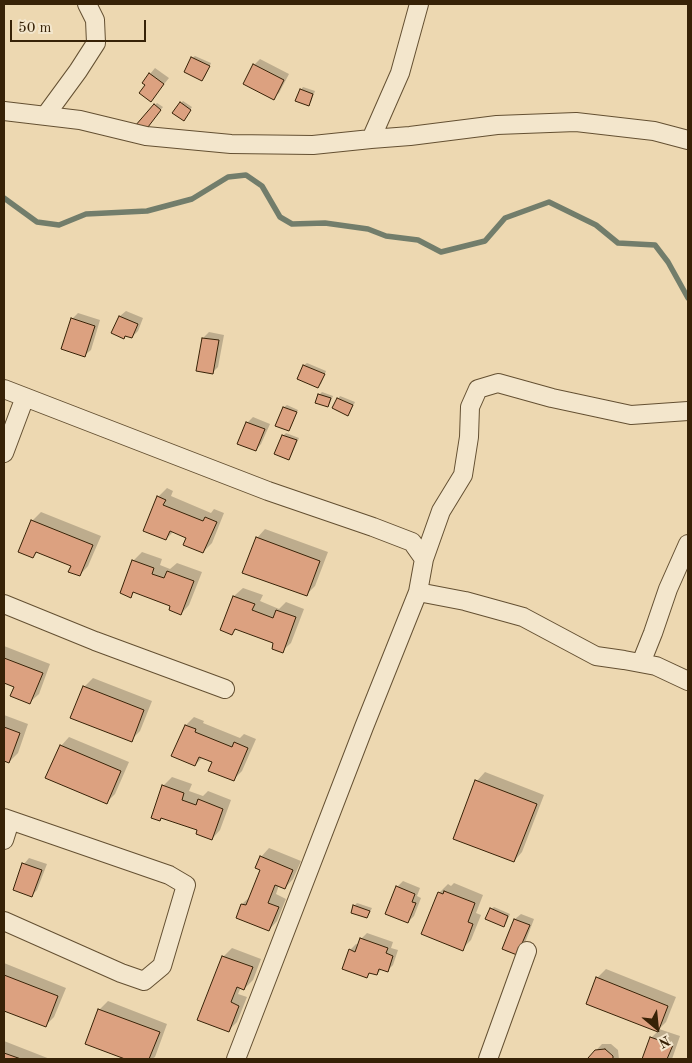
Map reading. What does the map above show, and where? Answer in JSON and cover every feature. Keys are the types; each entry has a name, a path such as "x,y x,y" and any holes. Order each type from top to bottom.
{"street":[{"path":"45,116 96,43 95,20 87,4"},
{"path":"371,138 400,73 419,4"},
{"path":"4,111 80,120 146,136 231,144 313,145 371,138 410,136 497,125 576,122 654,131 688,140"},
{"path":"236,1059 418,592 424,559 441,511 463,475 469,437 470,407 478,389 498,383 552,398 631,415 688,411"},
{"path":"4,389 268,491 412,542 424,559"},
{"path":"4,453 25,398"},
{"path":"641,663 668,589 688,544"},
{"path":"418,592 465,601 522,617 596,656 656,666 688,681"},
{"path":"4,604 95,641 226,688"},
{"path":"4,840 7,819 169,875 186,885 162,966 144,981 121,973 4,921"},
{"path":"488,1059 527,951"}],"building":[{"path":"191,57 210,66 202,81 184,72"},
{"path":"253,64 284,80 274,100 243,84"},
{"path":"149,73 164,84 151,102 139,93 145,85 142,83"},
{"path":"300,89 313,94 309,106 295,101"},
{"path":"180,102 191,110 184,121 172,113"},
{"path":"154,104 161,110 148,127 135,126"},
{"path":"119,316 138,324 132,338 125,336 124,339 111,333"},
{"path":"71,318 95,326 85,357 61,349"},
{"path":"202,338 219,340 213,374 196,371"},
{"path":"303,365 325,374 318,388 297,379"},
{"path":"318,394 331,398 328,407 315,403"},
{"path":"337,398 353,405 348,416 332,408"},
{"path":"283,407 297,412 289,431 275,426"},
{"path":"246,422 265,429 256,451 237,444"},
{"path":"282,435 297,440 289,460 274,454"},
{"path":"157,496 166,500 163,505 203,521 205,517 217,522 203,553 183,545 186,538 170,531 166,540 143,531"},
{"path":"31,520 93,545 80,576 68,572 71,566 36,552 33,558 18,552"},
{"path":"256,537 320,561 307,596 242,573"},
{"path":"132,560 154,568 152,574 164,578 167,571 194,581 181,615 169,610 170,606 133,592 131,598 120,593"},
{"path":"233,596 255,604 252,610 273,618 276,610 296,617 283,653 272,649 273,643 235,629 232,635 220,630"},
{"path":"4,658 43,673 30,704 10,696 14,687 4,683"},
{"path":"83,686 144,710 132,742 70,718"},
{"path":"185,725 196,729 195,732 232,747 234,742 248,748 234,781 208,771 212,762 199,757 195,766 171,756"},
{"path":"4,727 20,733 9,763 4,761"},
{"path":"60,745 121,771 107,804 45,778"},
{"path":"475,780 537,804 514,862 453,839"},
{"path":"162,785 184,793 182,800 196,805 198,799 223,809 212,840 196,834 197,830 161,818 160,821 151,818"},
{"path":"260,856 293,870 285,889 275,885 268,903 279,907 269,931 236,918 241,904 246,905 260,870 255,868"},
{"path":"22,863 42,870 32,897 13,890"},
{"path":"396,886 415,894 412,902 416,903 408,923 385,914"},
{"path":"444,891 475,903 468,922 473,924 463,951 421,934 438,892 443,894"},
{"path":"353,905 370,911 367,918 351,913"},
{"path":"490,908 508,916 504,927 485,919"},
{"path":"514,919 530,925 517,955 502,949"},
{"path":"360,938 388,948 386,953 393,956 388,972 379,969 377,975 369,973 367,978 342,969 349,949 355,952"},
{"path":"222,956 253,967 244,990 237,987 231,1002 239,1006 229,1032 197,1020"},
{"path":"4,975 58,996 46,1027 4,1011"},
{"path":"596,977 668,1006 658,1032 586,1004"},
{"path":"98,1009 160,1032 149,1059 125,1059 85,1044"},
{"path":"650,1037 673,1045 667,1059 642,1059"},
{"path":"605,1049 613,1056 613,1059 588,1059 595,1050"},
{"path":"4,1053 21,1059 4,1059"}],"waterway":[{"path":"4,198 37,222 59,225 86,214 147,211 192,199 228,177 246,175 262,186 280,217 292,224 325,223 368,229 386,236 418,240 441,252 485,241 505,218 549,202 596,225 618,243 655,245 668,262 688,298"}]}
